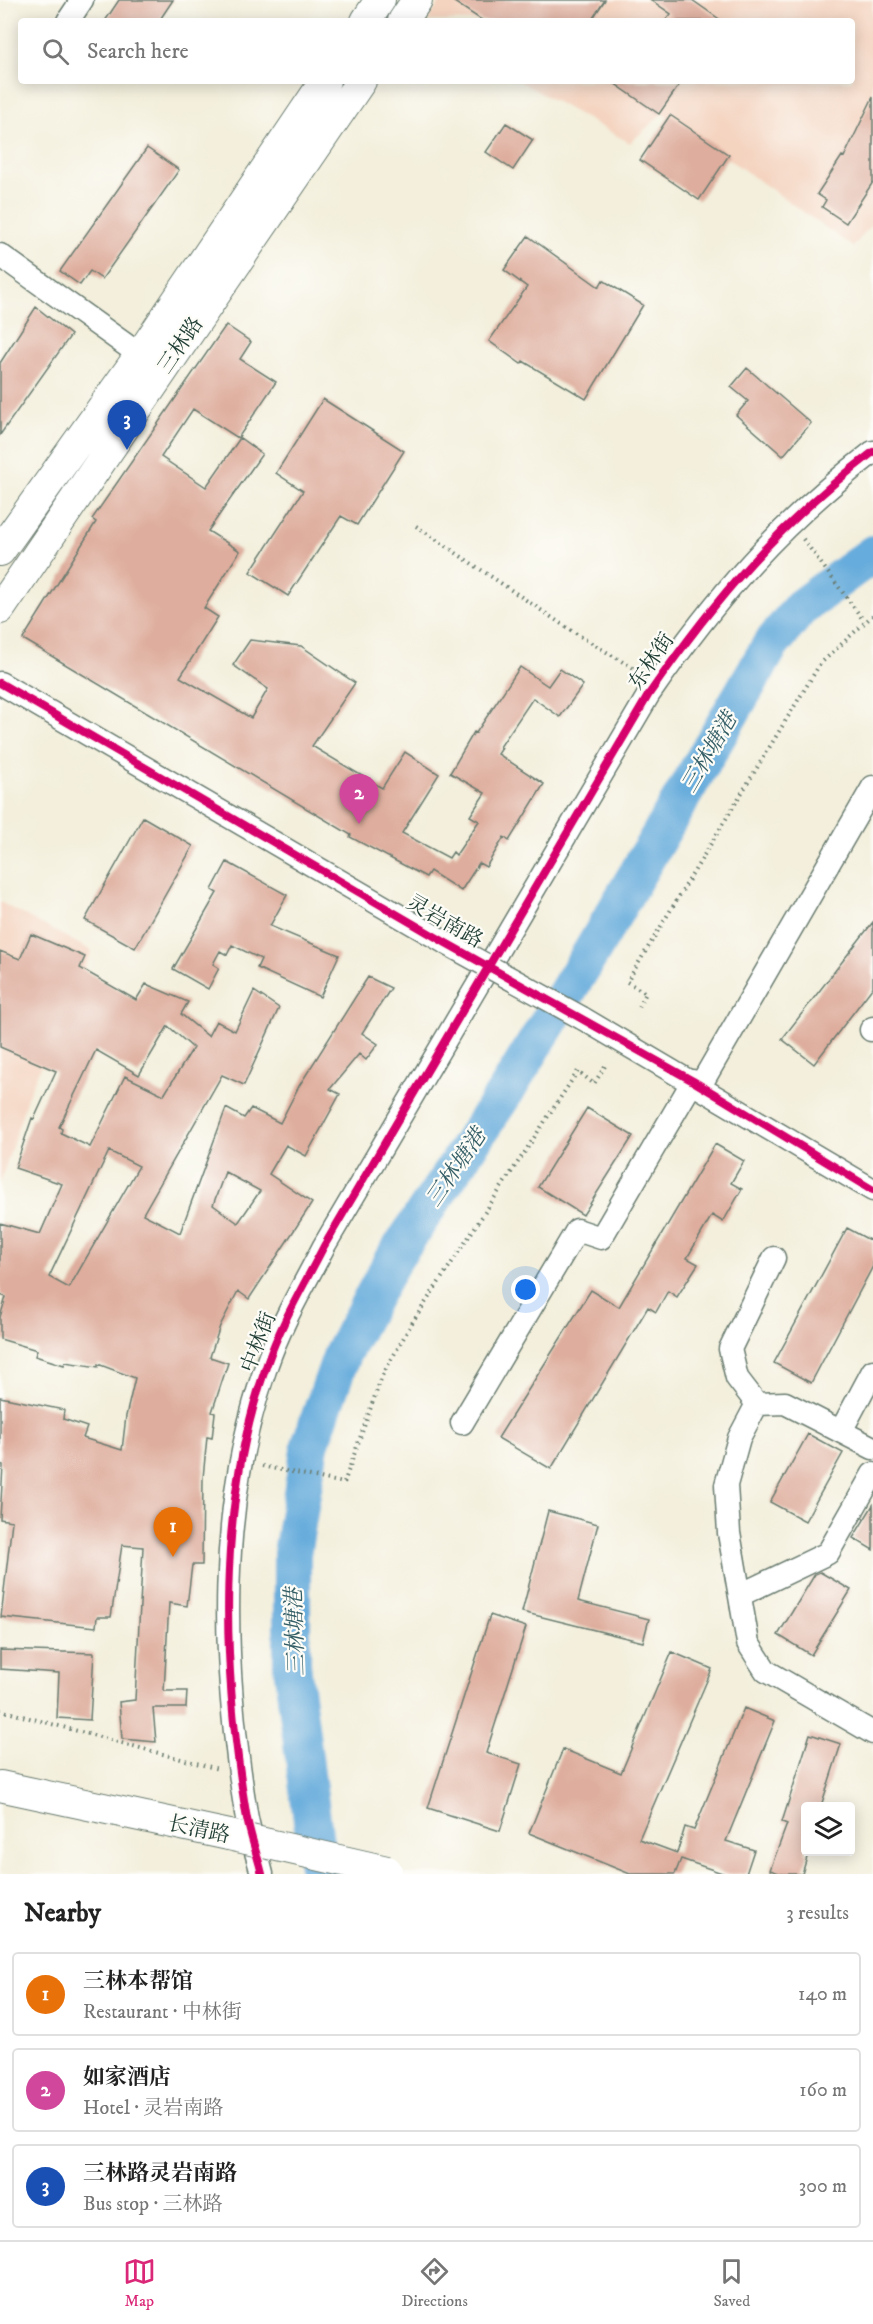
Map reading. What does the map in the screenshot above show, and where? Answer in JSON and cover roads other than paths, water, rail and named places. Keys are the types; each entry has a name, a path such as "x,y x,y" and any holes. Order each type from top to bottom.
{"main road":[{"path":"368,18 380,0"},
{"path":"405,18 417,0"},
{"name":"三林路","path":"0,551 140,355 323,84"},
{"name":"三林路","path":"0,609 359,84"},
{"name":"长清路","path":"0,1786 238,1829 392,1873"}],"street":[{"path":"70,18 82,0"},
{"path":"0,255 140,355"},
{"name":"东林街","path":"510,930 594,784 657,683 697,625 745,567 790,521 873,452"},
{"name":"灵岩南路","path":"0,683 446,942 697,1083 873,1190"},
{"path":"462,1423 577,1230 601,1238 697,1083 873,787"},
{"name":"中林街","path":"262,1874 238,1829 235,1719 228,1614 231,1549 240,1462 267,1364 288,1313 324,1246 510,930"},
{"path":"757,1404 737,1378 729,1349 774,1258"},
{"path":"841,1431 873,1371"},
{"path":"757,1404 785,1403 873,1448"},
{"path":"757,1404 739,1438 726,1485 729,1533 748,1643 766,1671 873,1733"},
{"path":"740,1595 828,1553 873,1474"}],"waterway":[{"name":"三林塘港","path":"319,1874 292,1665 292,1554 310,1445 342,1354 392,1261 508,1088 592,951 770,646 801,607 873,554"}],"place":[{"name":"三林路灵岩南路","path":"127,450"},
{"name":"如家酒店","path":"359,824"},
{"name":"三林本帮馆","path":"173,1557"}]}
